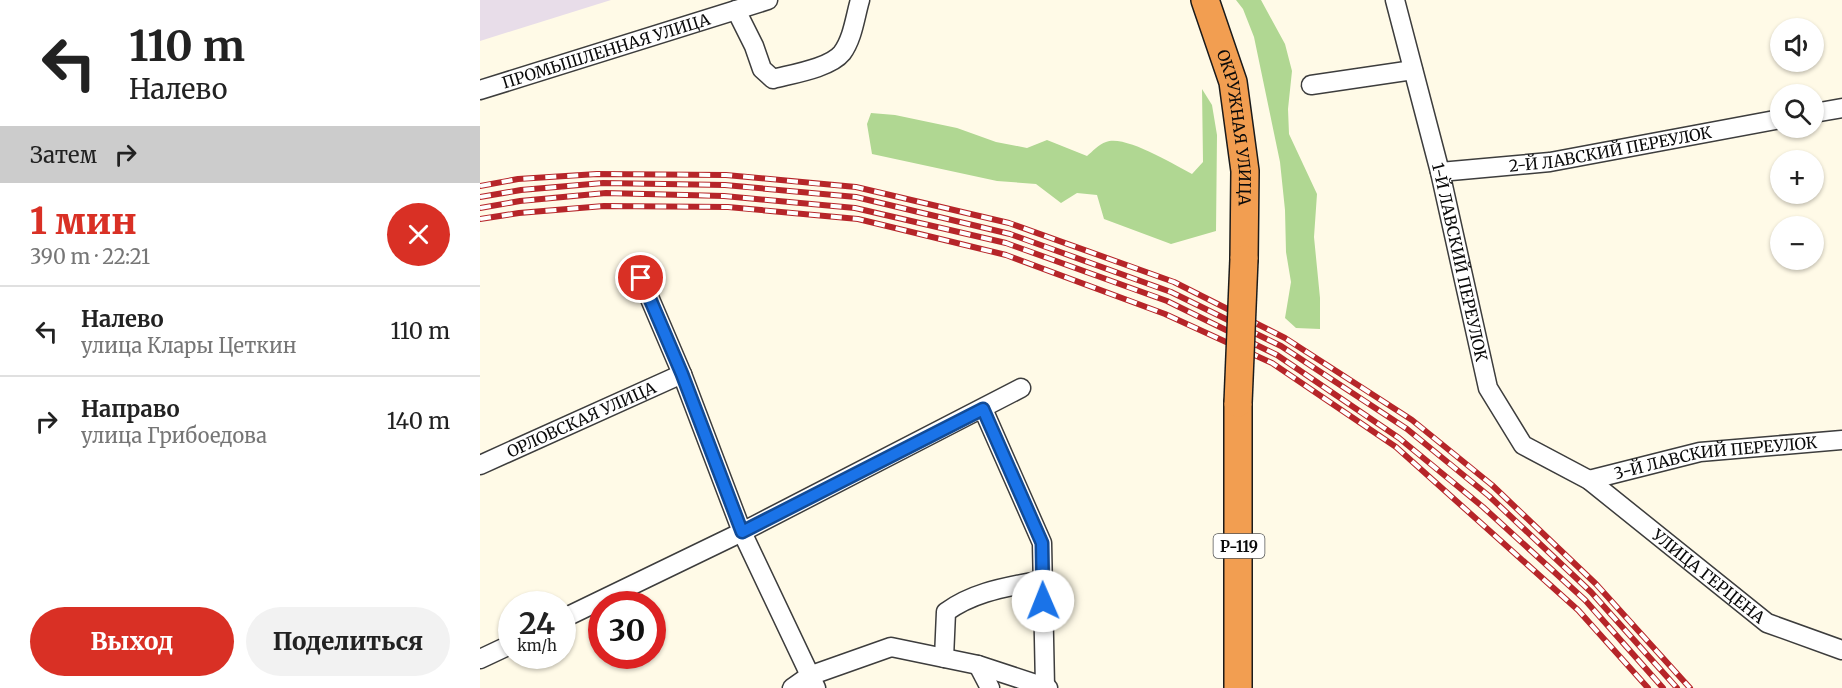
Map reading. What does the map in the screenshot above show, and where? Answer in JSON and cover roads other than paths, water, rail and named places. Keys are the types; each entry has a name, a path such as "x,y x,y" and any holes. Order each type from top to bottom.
{"highway":[{"name":"ОКРУЖНАЯ УЛИЦА","path":"1205,0 1233,82 1245,171 1238,403 1238,688"}],"street":[{"name":"ПРОМЫШЛЕННАЯ УЛИЦА","path":"480,90 768,0"},
{"path":"735,10 754,46 762,69 773,79 828,63 841,54 850,38 860,0"},
{"name":"1-Й ЛАВСКИЙ ПЕРЕУЛОК","path":"1395,0 1440,172 1488,388 1523,445 1589,480"},
{"path":"1311,85 1413,70"},
{"path":"1824,111 1842,108"},
{"name":"2-Й ЛАВСКИЙ ПЕРЕУЛОК","path":"1440,172 1550,162 1770,121"},
{"path":"641,278 682,374 742,532 812,682"},
{"name":"ОРЛОВСКАЯ УЛИЦА","path":"480,465 682,374"},
{"path":"576,612 742,532 1021,388"},
{"path":"792,688 812,682 891,647 978,665 1046,688 1042,543 983,409"},
{"name":"3-Й ЛАВСКИЙ ПЕРЕУЛОК","path":"1589,480 1700,452 1842,440"},
{"name":"УЛИЦА ГЕРЦЕНА","path":"1589,480 1767,623 1842,650"},
{"path":"944,658 946,612 962,601 992,590 1042,580"},
{"path":"480,659 498,651"},
{"path":"978,665 990,688"}],"railway":[{"path":"480,186 518,179 597,174 726,175 856,187 1009,223 1174,282 1285,338 1412,420 1492,485 1596,584 1690,688"},
{"path":"480,197 521,190 603,183 725,185 856,197 1010,234 1171,292 1281,346 1407,429 1489,496 1591,592 1677,688"},
{"path":"480,208 520,201 606,193 724,196 855,208 1006,243 1167,301 1277,355 1399,438 1483,507 1585,600 1663,688"},
{"path":"480,219 519,213 604,206 728,207 858,219 1006,255 1165,314 1272,363 1396,447 1578,610 1648,688"}]}
